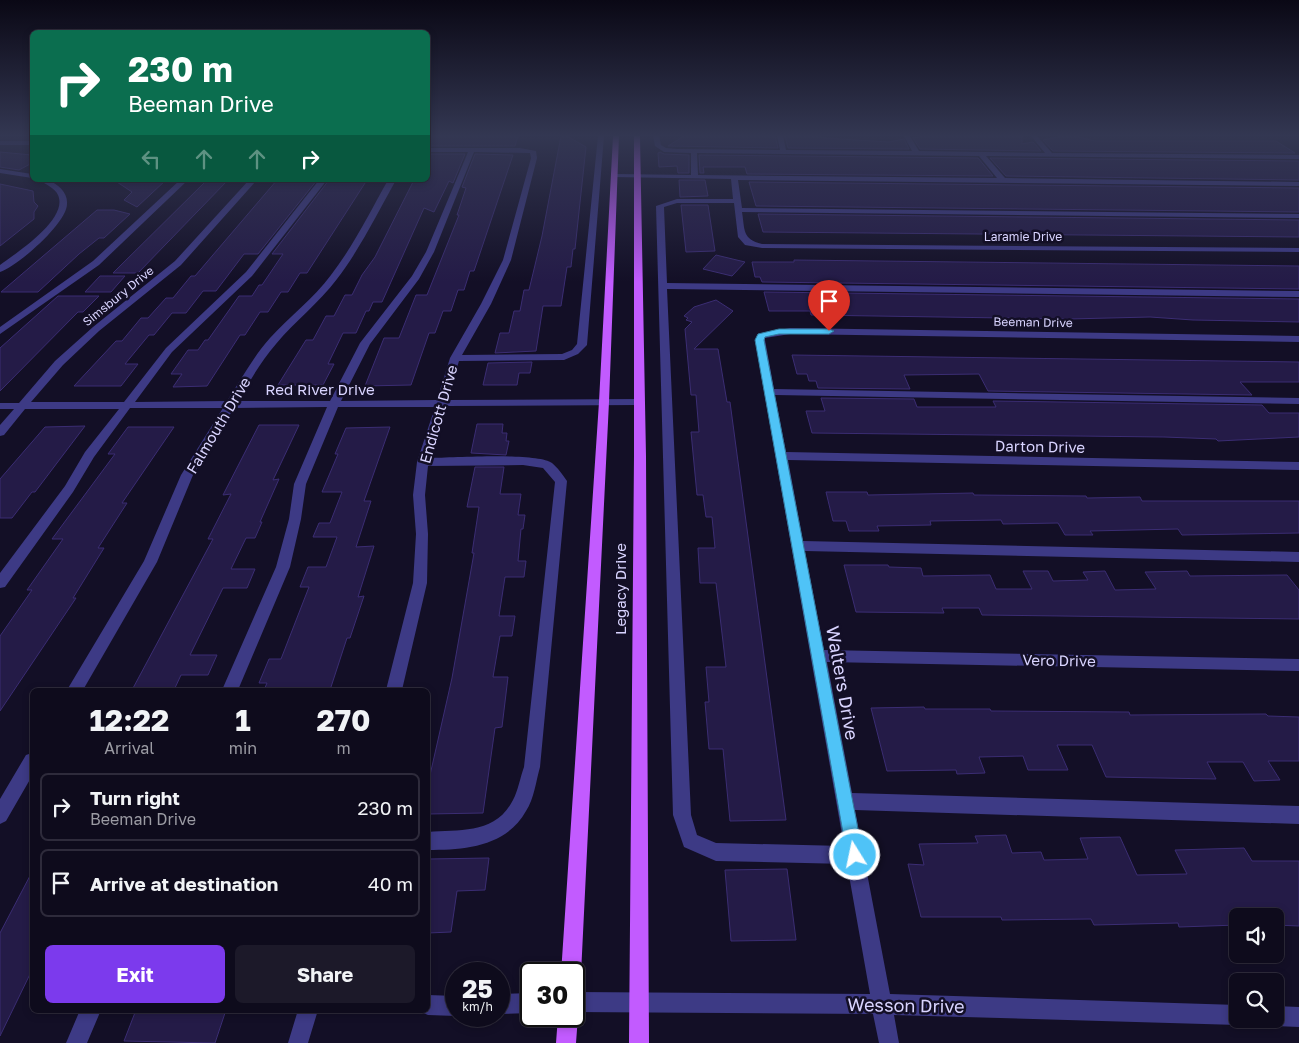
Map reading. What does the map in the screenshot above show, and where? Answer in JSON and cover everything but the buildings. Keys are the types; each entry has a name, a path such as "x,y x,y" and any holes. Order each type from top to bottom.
{"main road":[{"name":"Legacy Drive","path":"571,962 604,402 615,185"},
{"name":"Legacy Drive","path":"638,185 639,1043"},
{"path":"566,1043 567,1027"}],"street":[{"path":"0,269 50,229 61,215 64,204 63,196 53,185"},
{"path":"0,331 96,263 179,185"},
{"name":"Simsbury Drive","path":"0,432 59,363 96,329 178,264 249,185"},
{"path":"0,583 69,489 88,455 169,350 191,327 250,274 318,185"},
{"name":"Falmouth Drive","path":"76,688 150,562 187,475 258,360 274,340 315,300 334,277 356,245 389,185"},
{"path":"231,688 283,567 295,519 300,484 334,404 365,343 412,283 430,252 458,185"},
{"name":"Endicott Drive","path":"394,688 420,583 422,534 419,495 423,462 455,358 486,304 507,260 527,185"},
{"path":"455,358 564,357 575,352 582,345 597,185"},
{"path":"735,185 738,206"},
{"path":"855,855 716,852 690,841 682,815 660,206 677,201 738,206 1299,216"},
{"name":"Laramie Drive","path":"738,206 742,237 748,243 762,246 1299,250"},
{"path":"663,286 1299,294"},
{"name":"Beeman Drive","path":"766,334 790,331 1299,339"},
{"name":"Walters Drive","path":"766,334 761,336 760,340 780,456 819,656 889,1043"},
{"path":"769,392 1299,401"},
{"name":"Red River Drive","path":"0,406 639,402"},
{"name":"Darton Drive","path":"780,456 1299,466"},
{"path":"423,462 523,461 547,465 561,481 532,767 520,806 499,830 470,840 430,841"},
{"path":"798,546 1299,557"},
{"name":"Vero Drive","path":"819,656 1299,665"},
{"path":"0,815 30,764"},
{"path":"845,801 1299,815"},
{"name":"Wesson Drive","path":"585,1002 881,1004 1229,1015"},
{"path":"430,1005 445,1006"},
{"path":"76,1043 90,1013"},
{"path":"298,1043 307,1013"},
{"path":"1284,1016 1299,1017"}],"route":[{"path":"829,331 779,332 761,336 760,340 855,855"}]}
